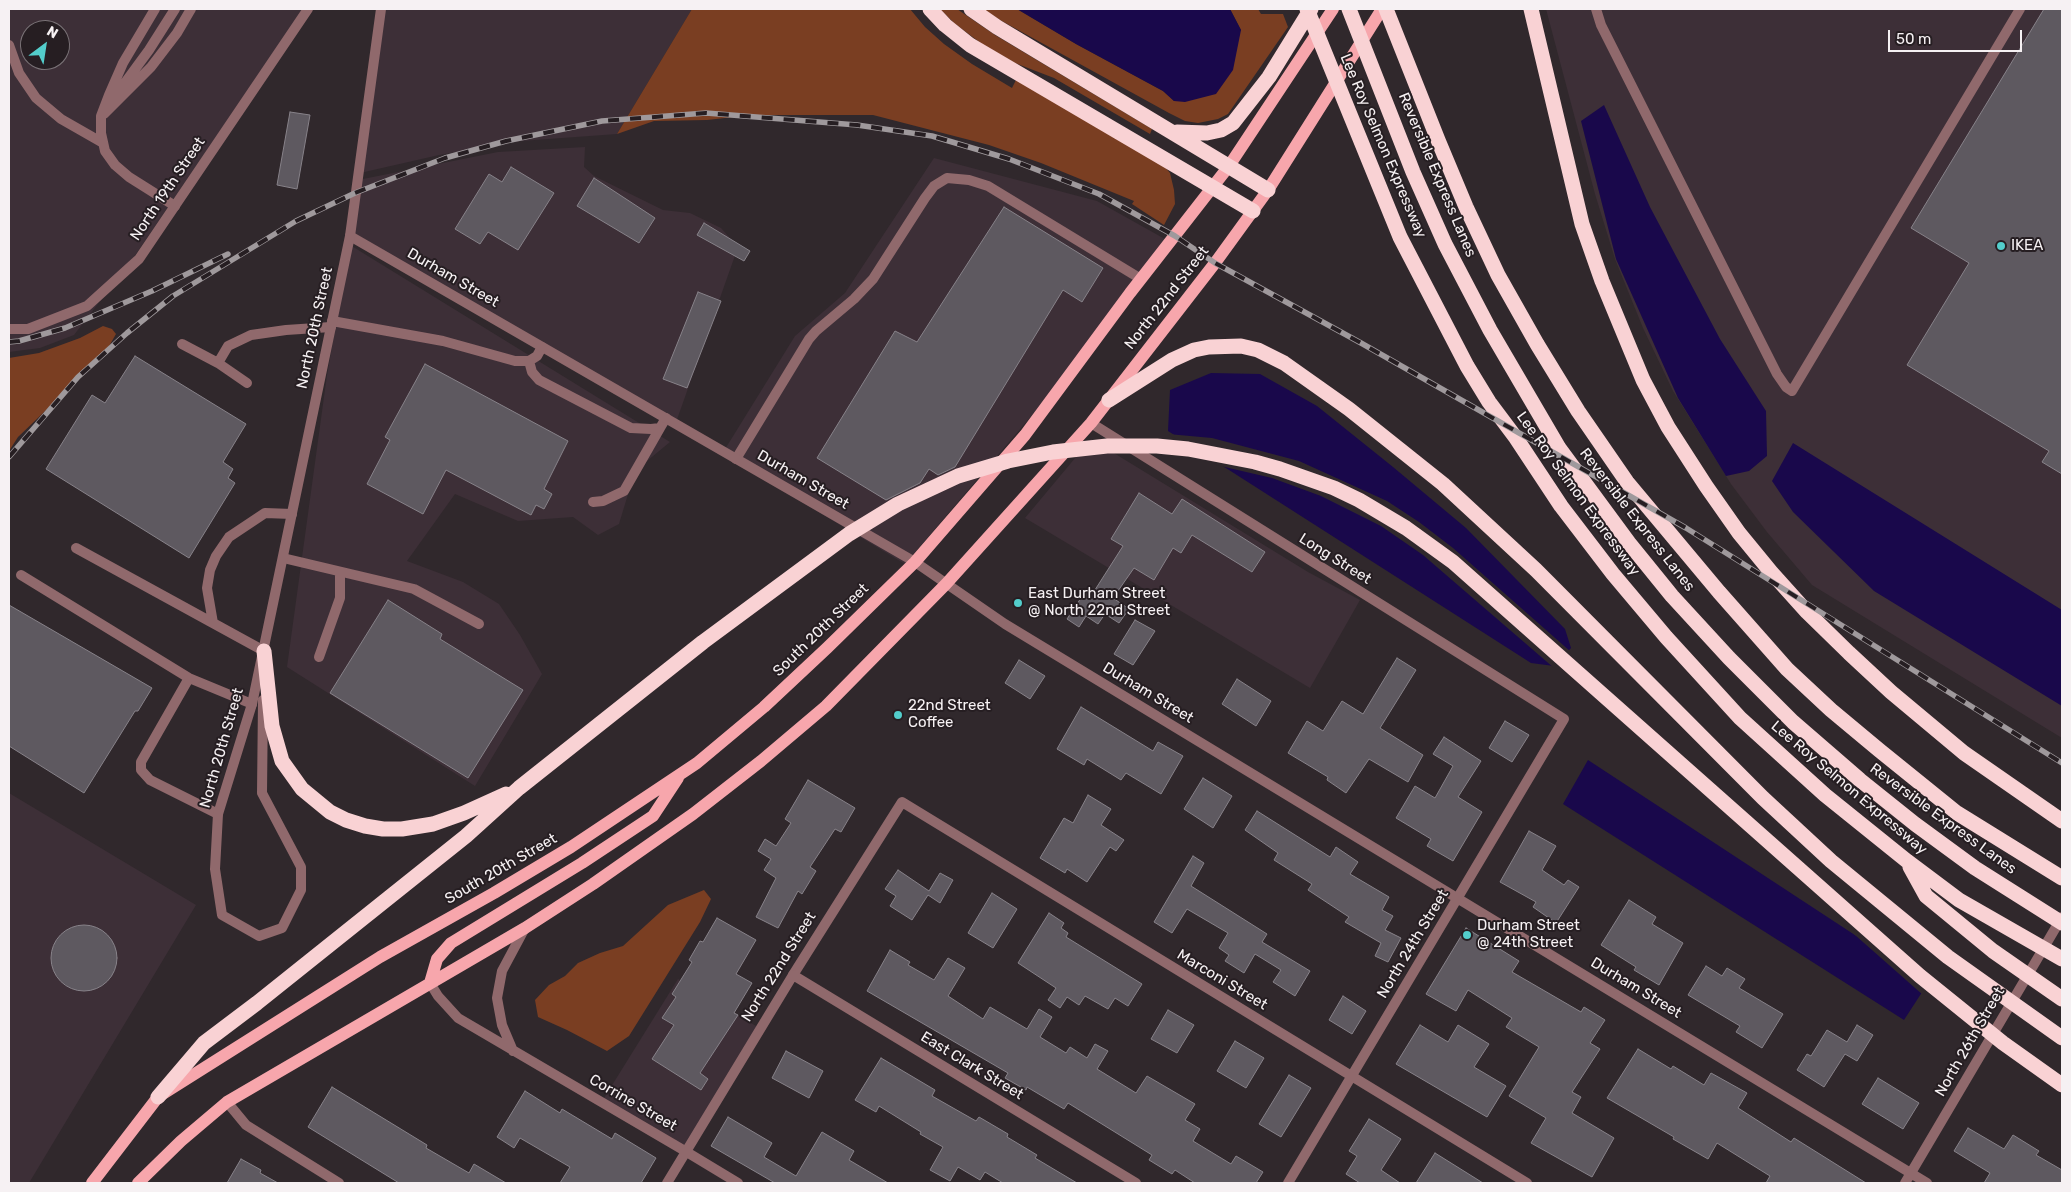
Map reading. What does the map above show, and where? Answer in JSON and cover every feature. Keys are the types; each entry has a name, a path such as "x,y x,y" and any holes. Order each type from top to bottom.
{"highway":[{"path":"930,9 945,25 970,45 1213,186 1252,211"},
{"path":"971,9 997,27 1268,190"},
{"name":"Lee Roy Selmon Expressway","path":"1307,9 1400,237 1467,366 1489,402 1516,438 1561,506 1613,574 1651,620 1740,718 1826,795 1907,861 1959,900 2062,960"},
{"path":"1170,131 1207,134 1221,130 1233,123 1269,77 1312,9"},
{"name":"Reversible Express Lanes","path":"1349,9 1413,172 1445,244 1490,330 1559,448 1629,543 1672,596 1728,658 1800,729 1915,824 1975,868 2062,923"},
{"path":"1386,9 1466,207 1498,275 1537,344 1578,410 1627,482 1719,592 1787,669 1879,750 1957,813 2062,878"},
{"path":"1531,9 1582,224 1624,337 1643,380 1668,427 1706,486 1739,533 1771,572 1807,612 1849,653 1928,724 2000,780 2062,821"},
{"path":"1109,400 1172,360 1194,350 1210,347 1241,346 1258,350 1284,363 1349,409 1443,484 1536,570 1763,798 1824,854 1909,926 1996,992 2062,1038"},
{"path":"158,1097 204,1043 466,836 519,788 703,642 823,552 871,519 926,490 982,468 1062,451 1107,446 1157,446 1188,449 1255,462 1334,488 1398,523 1453,562 1920,976 2003,1043 2062,1085"},
{"path":"264,651 272,726 282,760 302,789 330,812 365,826 383,829 402,829 441,821 478,807 519,788"},
{"path":"1907,861 1926,896 1993,951 2062,999"}],"main road":[{"name":"North 22nd Street","path":"915,562 1025,435 1141,278 1229,166 1333,9"},
{"name":"North 22nd Street","path":"946,584 1091,423 1215,263 1268,190 1382,9"},
{"name":"South 20th Street","path":"92,1183 158,1097 380,957 494,893 570,847 697,763 764,707 915,562"},
{"path":"138,1183 181,1141 227,1102 525,928 593,884 693,814 826,706 946,584"},
{"path":"430,983 437,959 451,943 597,854 652,816 682,772"}],"street":[{"path":"155,9 123,63 101,116 103,143 105,150 115,165 129,177 175,206"},
{"path":"101,116 149,50 174,9"},
{"path":"101,116 151,67 177,33 191,9"},
{"name":"North 19th Street","path":"9,330 28,329 87,306 139,259 308,9"},
{"name":"North 20th Street","path":"264,651 262,794 301,867 300,890 282,928 259,936 222,915 215,869 218,814 252,704 350,236 381,9"},
{"path":"1596,9 1601,25 1777,374 1781,381 1792,391 2020,9"},
{"path":"9,45 19,73 36,98 61,119 103,143"},
{"path":"736,459 809,339 854,299 873,279 925,198 934,186 947,178 969,180 988,186 1141,278"},
{"name":"Durham Street","path":"350,236 542,347 663,423 736,459 915,562 1005,624 1927,1183"},
{"path":"218,363 228,346 251,335 331,324 443,341 515,361 530,361 542,347"},
{"path":"182,344 218,363 247,383"},
{"path":"530,361 532,372 539,380 631,428 651,429 663,423"},
{"path":"593,502 603,501 624,491 663,423"},
{"name":"Long Street","path":"1091,423 1564,719"},
{"path":"213,623 207,588 210,570 216,556 229,537 265,513 292,514"},
{"path":"76,548 264,651"},
{"path":"283,558 414,589 479,624"},
{"path":"319,657 340,598 340,573"},
{"path":"21,576 190,678 252,704"},
{"path":"190,678 141,762 141,770 150,780 218,814"},
{"name":"North 24th Street","path":"1288,1183 1564,719"},
{"name":"North 22nd Street","path":"668,1183 685,1151 793,974 902,802"},
{"name":"Marconi Street","path":"902,802 1528,1183"},
{"name":"North 26th Street","path":"1905,1183 2062,917"},
{"path":"512,1051 502,1025 497,998 502,971 525,928"},
{"name":"East Clark Street","path":"793,974 1136,1183"},
{"name":"Corrine Street","path":"430,983 438,996 458,1018 738,1183"},
{"path":"227,1102 246,1125 339,1183"}],"shaded area":[{"path":"9,9 303,9 136,254 74,335 40,348 9,352"},
{"path":"385,9 692,9 617,134 521,141 439,155 360,173"},
{"path":"692,9 910,9 925,27 944,44 972,64 1012,88 1016,80 1165,167 1170,173 1175,204 1164,225 1132,204 1134,201 1041,163 989,145 873,115 752,115 707,120 654,121 617,134"},
{"path":"940,9 957,9 995,35 1152,129 1150,134 1054,78 1015,63 982,44 954,23"},
{"path":"983,9 1017,9 1076,44 1163,91 1174,101 1241,30 1230,9 1258,9 1261,14 1283,14 1288,27 1228,114 1218,119 1198,123 1185,121 1169,113"},
{"path":"1017,9 1230,9 1241,30 1233,70 1216,94 1185,102 1174,101 1163,91 1076,44"},
{"path":"1546,9 2062,9 2062,738 1812,585 1767,532 1731,484 1673,391 1643,328 1615,259 1595,194"},
{"path":"1604,105 1650,207 1720,339 1766,411 1767,456 1749,471 1726,476 1678,398 1616,259 1581,121"},
{"path":"585,147 584,167 594,176 663,210 690,213 721,228 738,247 674,428 353,232 358,180 498,152"},
{"path":"934,158 1097,201 1172,243 1039,407 905,564 722,454 795,336 845,293"},
{"path":"350,245 670,442 635,471 619,524 598,535 573,517 518,521 455,494 407,561 463,582 499,604 520,635 542,674 475,786 287,667 327,375"},
{"path":"103,326 112,329 116,334 108,348 85,373 18,437 9,451 9,358 39,353 80,338"},
{"path":"1211,373 1260,374 1317,406 1466,528 1565,629 1571,648 1554,666 1531,663 1168,431 1170,390"},
{"path":"1091,439 1308,572 1360,600 1310,688 1025,518"},
{"path":"1793,443 2062,610 2062,706 1874,591 1793,512 1772,481"},
{"path":"1588,760 1928,983 1904,1020 1563,804"},
{"path":"9,793 196,905 29,1183 9,1183"},
{"path":"704,890 711,899 700,922 629,1036 607,1051 538,1017 535,1000 549,985 565,976 578,963 600,953 623,946 668,905"},
{"path":"678,979 761,1029 687,1152 601,1103"}],"pier":[{"path":"1168,434 1212,438 1299,461 1387,501 1453,548 1571,652 1554,668 1423,555 1381,526 1321,496 1272,478 1216,465"},
{"path":"1838,920 1929,981 1930,984 1923,995"}],"building":[{"name":"IKEA","path":"2044,9 2062,9 2062,474 2042,462 2049,451 1907,365 1969,263 1911,228"},
{"path":"290,112 310,115 297,189 277,185"},
{"path":"511,167 554,193 518,250 488,232 480,244 455,229 489,174 502,182"},
{"path":"594,178 655,218 639,243 577,206"},
{"path":"1004,207 1103,268 1082,302 1063,290 955,467 938,475 929,469 920,483 886,500 817,458 895,331 917,342"},
{"path":"704,223 750,251 744,261 697,235"},
{"path":"698,292 721,301 687,388 663,379"},
{"path":"135,356 246,424 223,462 233,469 228,478 235,483 189,558 46,469 92,395 105,403"},
{"path":"425,364 568,441 544,489 552,494 544,509 536,505 531,515 446,470 423,514 367,484 390,440 385,437"},
{"path":"1139,493 1172,514 1182,499 1265,552 1252,572 1192,535 1181,553 1173,548 1154,580 1134,568 1113,598 1129,609 1119,623 1105,614 1098,624 1086,616 1079,627 1067,619 1087,589 1093,593 1123,546 1111,539"},
{"path":"388,600 442,634 440,639 523,690 468,778 330,693"},
{"path":"9,605 152,688 138,711 135,711 84,793 9,746"},
{"path":"1135,620 1155,631 1133,665 1114,654"},
{"path":"1397,658 1416,670 1380,728 1423,755 1408,782 1369,759 1346,793 1327,780 1328,777 1288,753 1307,721 1323,731 1342,701 1363,714"},
{"path":"1019,660 1045,676 1030,699 1005,683"},
{"path":"1237,679 1271,701 1256,726 1222,704"},
{"path":"1081,707 1153,751 1158,742 1183,756 1161,794 1126,773 1121,780 1087,759 1084,765 1057,749"},
{"path":"1505,721 1529,735 1512,762 1489,748"},
{"path":"1444,737 1481,761 1458,797 1482,812 1453,861 1427,846 1431,839 1396,818 1415,786 1435,798 1453,766 1433,754"},
{"path":"1203,778 1232,796 1213,828 1184,809"},
{"path":"808,780 855,808 841,832 835,829 810,867 816,871 802,894 798,891 778,928 756,917 776,878 764,870 771,859 758,851 765,839 776,846 791,823 785,819"},
{"path":"1088,795 1111,809 1101,825 1124,840 1116,851 1110,847 1087,882 1067,869 1065,873 1040,858 1064,818 1073,823"},
{"path":"1257,811 1330,857 1336,847 1358,862 1350,874 1389,897 1382,910 1393,916 1385,930 1401,938 1388,962 1375,956 1381,943 1345,922 1349,917 1308,890 1312,884 1274,860 1278,853 1245,830"},
{"path":"1529,831 1556,846 1542,870 1564,885 1568,880 1579,887 1556,923 1533,907 1536,902 1500,882"},
{"path":"1193,856 1204,863 1191,886 1267,934 1262,942 1310,971 1295,996 1273,982 1281,970 1255,954 1244,973 1225,961 1229,955 1219,948 1228,933 1187,909 1172,933 1154,922"},
{"path":"898,870 929,891 940,873 953,880 940,903 928,895 912,920 890,906 896,896 885,889"},
{"path":"992,893 1017,909 993,948 968,933"},
{"path":"1629,900 1656,917 1652,924 1683,943 1659,985 1634,970 1636,967 1601,945"},
{"path":"1049,913 1064,923 1061,928 1068,933 1066,937 1142,984 1128,1006 1115,998 1108,1009 1085,996 1079,1005 1067,997 1060,1008 1048,1000 1056,988 1018,963"},
{"path":"717,918 756,940 736,974 752,983 734,1013 738,1015 700,1073 708,1079 701,1090 652,1059 674,1025 662,1018 676,997 672,994 692,962 689,960 700,941 703,942"},
{"path":"77,925 91,925 103,930 112,939 117,951 115,971 108,982 91,991 77,991 65,986 56,977 51,965 51,951 56,939 65,930"},
{"path":"1466,928 1519,961 1512,972 1581,1012 1584,1007 1605,1020 1590,1043 1600,1049 1572,1092 1581,1097 1572,1113 1614,1138 1592,1177 1531,1143 1546,1118 1509,1096 1539,1047 1506,1027 1512,1018 1468,990 1456,1011 1426,994"},
{"path":"890,950 910,962 908,965 934,980 948,958 965,968 948,996 983,1019 990,1007 1027,1029 1039,1009 1052,1017 1040,1037 1066,1053 1070,1047 1087,1058 1095,1044 1108,1051 1097,1069 1136,1093 1147,1076 1195,1104 1185,1120 1200,1129 1193,1141 1231,1164 1236,1156 1263,1172 1256,1183 1195,1183 1175,1170 1172,1174 1149,1160 1152,1155 1068,1103 1064,1109 1027,1087 1026,1090 1005,1078 1008,1073 867,991"},
{"path":"1706,966 1722,976 1727,968 1745,979 1739,988 1783,1014 1762,1048 1736,1032 1740,1026 1688,995"},
{"path":"1343,996 1366,1011 1352,1034 1329,1020"},
{"path":"1168,1010 1194,1025 1177,1053 1151,1039"},
{"path":"1420,1025 1448,1042 1458,1025 1489,1044 1474,1067 1506,1086 1487,1117 1396,1064"},
{"path":"1857,1025 1873,1035 1857,1061 1845,1054 1824,1087 1797,1070 1807,1054 1811,1056 1827,1030 1847,1042"},
{"path":"1235,1041 1264,1058 1246,1088 1217,1071"},
{"path":"1638,1049 1671,1069 1673,1066 1704,1085 1711,1073 1747,1093 1738,1108 1791,1142 1794,1138 1866,1183 1766,1183 1770,1176 1717,1143 1708,1159 1673,1139 1674,1137 1607,1098"},
{"path":"786,1051 823,1071 809,1098 772,1078"},
{"path":"881,1058 935,1090 932,1096 976,1121 979,1117 1008,1134 1007,1137 1037,1155 1035,1158 1077,1183 1003,1183 985,1172 980,1180 958,1167 950,1181 930,1170 943,1147 879,1106 876,1112 855,1100"},
{"path":"1289,1075 1311,1088 1281,1137 1259,1124"},
{"path":"1878,1078 1919,1103 1903,1129 1862,1104"},
{"path":"332,1087 427,1145 426,1148 469,1173 474,1164 506,1183 399,1183 308,1127"},
{"path":"525,1091 560,1113 562,1109 612,1139 615,1133 656,1158 641,1183 560,1183 570,1167 520,1138 514,1148 497,1137"},
{"path":"728,1117 772,1143 764,1157 796,1176 822,1132 854,1151 849,1160 888,1183 775,1183 711,1146"},
{"path":"1369,1119 1401,1139 1381,1170 1400,1183 1360,1183 1346,1174 1357,1156 1349,1151"},
{"path":"1968,1128 2004,1149 2013,1135 2039,1151 2036,1155 2062,1170 2062,1183 1984,1183 1990,1173 1954,1151"},
{"path":"1435,1153 1483,1183 1416,1183"},
{"path":"241,1159 261,1170 260,1173 278,1183 227,1183"}],"railway":[{"path":"9,457 78,377 127,333 173,296 296,221 355,193 445,158 506,141 602,121 706,113 857,125 932,136 1009,159 1099,194 1175,236 1215,263 1361,343 1686,528 2062,763"},
{"path":"9,342 65,328 152,291 228,254"}],"place":[{"name":"IKEA","path":"2001,246"},
{"name":"East Durham Street @ North 22nd Street","path":"1018,603"},
{"name":"22nd Street Coffee","path":"898,715"},
{"name":"Durham Street @ 24th Street","path":"1467,935"}]}
